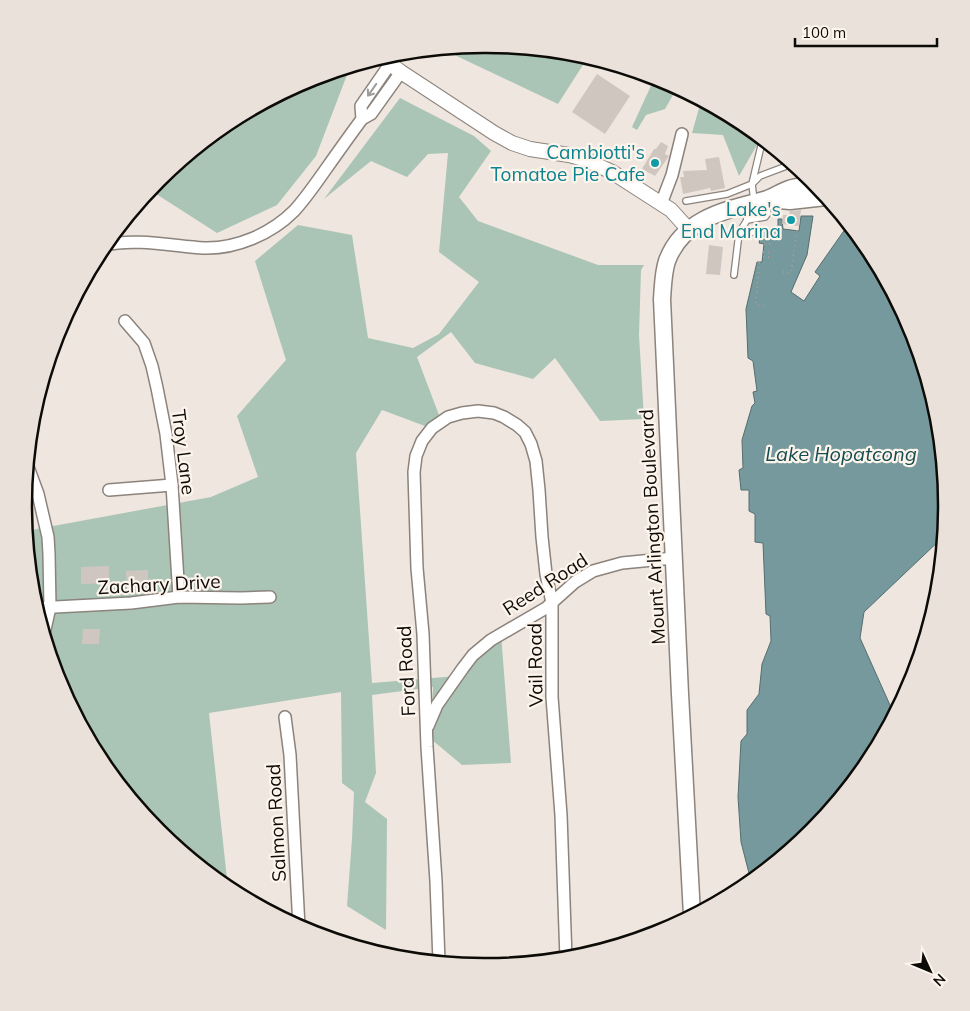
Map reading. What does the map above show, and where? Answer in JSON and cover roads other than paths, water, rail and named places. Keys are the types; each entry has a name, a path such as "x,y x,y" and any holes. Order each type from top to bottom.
{"main road":[{"path":"756,206 788,189 805,187"},
{"path":"756,206 816,198"},
{"name":"Mount Arlington Boulevard","path":"692,907 684,787 662,299 663,278 672,250 679,240 699,222 717,213 756,206"}],"street":[{"path":"116,243 133,242 210,248 229,246 257,236 279,223 294,211 314,187 362,119 371,114 391,64 512,143 530,149 584,159 612,172 671,210 689,230"},
{"path":"661,204 672,175 682,134"},
{"name":"Troy Lane","path":"125,321 144,343 152,366 166,434 172,485 179,597"},
{"name":"Vail Road","path":"473,412 494,414 517,424 525,432 536,461 546,574 552,603 552,697 561,815 566,950"},
{"name":"Ford Road","path":"439,955 417,568 414,489 416,456 422,441 432,428 448,418 462,413 473,412"},
{"path":"33,480 48,537 50,606 47,619"},
{"path":"109,490 172,485"},
{"name":"Reed Road","path":"426,731 437,704 463,668 491,640 546,608 575,582 592,571 622,563 674,558"},
{"name":"Zachary Drive","path":"44,607 131,603 179,597 270,597"},
{"name":"Salmon Road","path":"285,717 290,755 299,918"}],"lane":[{"path":"734,276 739,233 756,206 752,184 761,148"},
{"path":"686,201 727,194 752,184 760,176 785,167"},
{"path":"739,233 756,232"}],"water":[{"name":"Lake Hopatcong","path":"801,216 813,216 807,255 791,292 804,301 820,276 815,272 844,230 877,279 891,305 913,360 929,417 937,476 937,535 936,544 864,612 860,638 891,707 877,732 844,781 825,804 783,846 749,872 741,842 738,797 741,741 747,734 747,710 759,694 762,664 771,641 770,616 766,614 763,543 755,542 755,514 749,511 749,490 741,490 739,470 743,468 742,440 752,406 755,403 753,392 757,391 753,361 748,358 746,309 757,262 762,262 764,244 759,243 760,239 767,239 766,237 755,236 757,228 778,229 778,219 782,219 783,229 799,231"}],"place":[{"name":"Cambiotti's Tomatoe Pie Cafe","path":"655,163"},
{"name":"Lake's End Marina","path":"791,220"}]}
